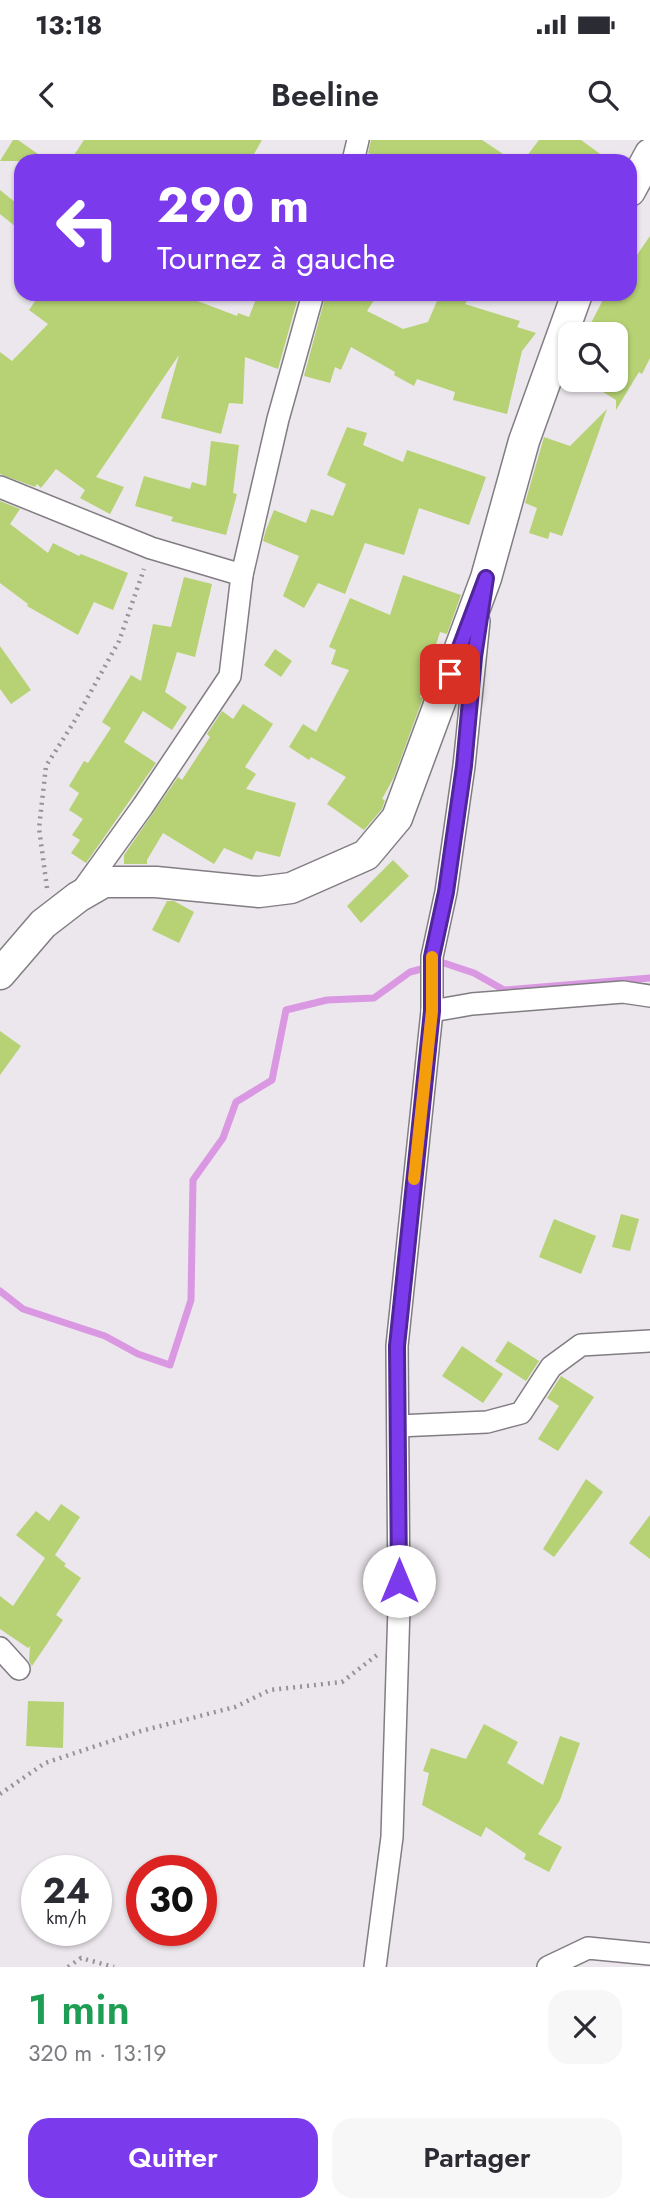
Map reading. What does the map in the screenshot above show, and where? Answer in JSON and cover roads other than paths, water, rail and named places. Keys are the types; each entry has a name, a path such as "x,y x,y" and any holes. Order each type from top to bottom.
{"street":[{"path":"637,178 650,154"},
{"path":"78,897 230,676 242,575 278,419 311,301"},
{"path":"0,974 43,924 78,897 104,882 156,882 259,891 291,888 366,855 397,818 486,578 524,441 574,301"},
{"path":"0,487 151,548 242,575"},
{"path":"375,1967 391,1837 398,1640 397,1346 432,1011 432,967 463,778 474,657 486,578"},
{"path":"432,1011 472,1004 623,992 650,996"},
{"path":"398,1426 487,1422 521,1413 551,1367 581,1345 650,1341"},
{"path":"0,1648 19,1669"},
{"path":"548,1967 588,1948 650,1954"}],"waterway":[{"path":"0,1291 23,1309 105,1336 138,1354 170,1365 191,1300 193,1180 223,1138 236,1102 272,1080 286,1010 327,1000 374,998 410,972 444,963 474,973 504,990 650,978"}]}
